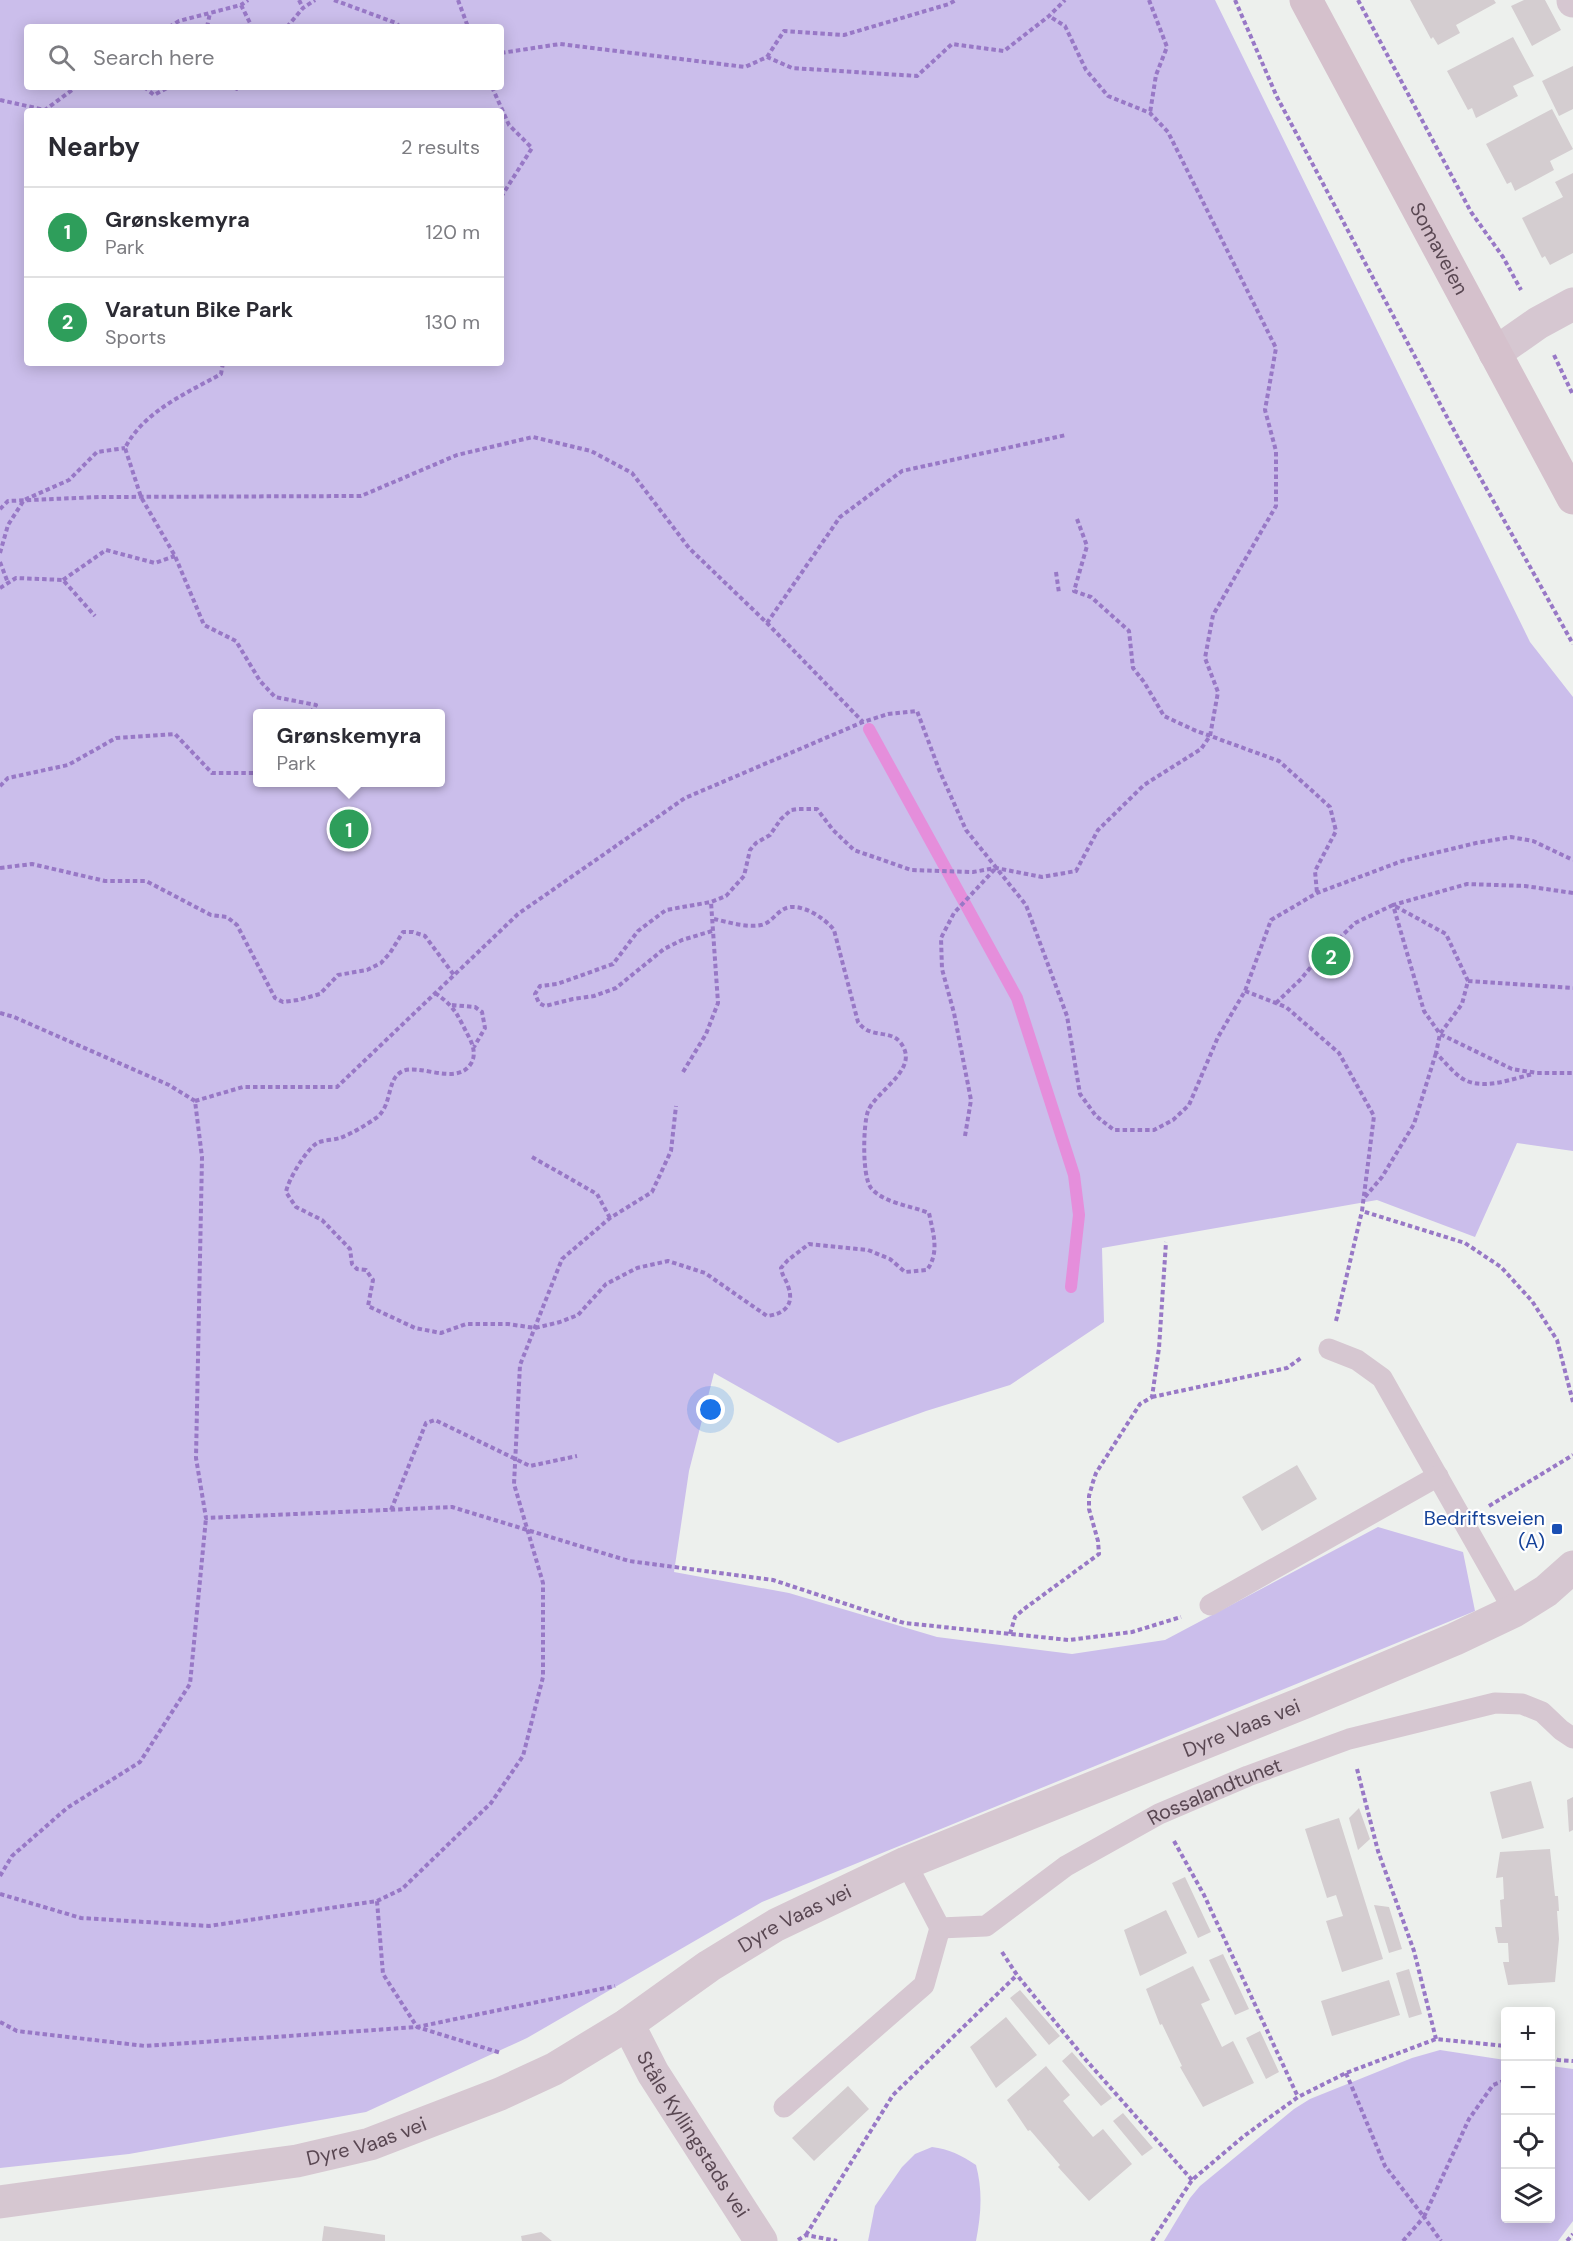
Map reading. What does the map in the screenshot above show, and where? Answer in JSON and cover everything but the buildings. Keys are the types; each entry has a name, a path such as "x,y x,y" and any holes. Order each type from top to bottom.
{"main road":[{"name":"Somaveien","path":"1306,0 1573,498"}],"street":[{"path":"1495,353 1538,323 1573,304"},
{"name":"Dyre Vaas vei","path":"0,2202 297,2161 370,2144 500,2094 554,2069 628,2024 709,1966 776,1924 906,1863 1358,1680 1514,1611 1546,1591 1573,1567"},
{"name":"Ståle Kyllingstads vei","path":"628,2024 652,2073 761,2241"}],"lane":[{"path":"1329,1349 1357,1360 1382,1378 1514,1611"},
{"path":"1210,1605 1438,1476"},
{"name":"Rossalandtunet","path":"986,1926 1066,1866 1159,1814 1248,1776 1349,1739 1495,1703 1522,1704 1542,1712 1573,1738"},
{"path":"784,2107 924,1985 940,1928 906,1863"},
{"path":"940,1928 986,1926"}],"path":[{"path":"174,24 241,5 248,0"},
{"path":"299,0 303,8"},
{"path":"290,24 303,8 315,0"},
{"path":"334,0 397,24"},
{"path":"458,0 467,24"},
{"path":"504,53 561,44 745,67 767,57 784,31 844,35 956,0"},
{"path":"767,57 792,68 917,76 952,44 1004,51 1049,16 1065,0"},
{"path":"1149,0 1167,47 1156,75 1150,112"},
{"path":"1235,0 1277,97 1450,423 1573,644"},
{"path":"1358,0 1471,212 1503,256 1573,395"},
{"path":"241,5 250,24"},
{"path":"208,24 210,13"},
{"path":"712,931 664,948 616,988 594,996 545,1006 539,1003 535,994 540,986 557,984 613,964 638,931 666,910 711,902 726,896 744,876 750,850 756,843 770,835 781,819 791,810 818,809 847,845 854,850 911,870 973,872 996,868 1042,877 1076,871 1098,830 1144,785 1201,749 1210,736 1218,692 1205,658 1213,615 1276,506 1276,451 1265,410 1275,348 1168,132 1150,112 1108,96 1086,70 1065,26 1049,16"},
{"path":"48,108 72,90"},
{"path":"148,90 154,95 163,90"},
{"path":"493,90 501,108"},
{"path":"0,100 36,108"},
{"path":"504,114 509,125 532,148 504,191"},
{"path":"222,366 221,374 160,408 125,448 141,496 175,556 204,625 236,641 260,681 275,698 316,705 313,709"},
{"path":"767,623 840,517 902,471 1066,435"},
{"path":"0,509 8,501 24,500 141,496 361,496 457,455 533,437 591,451 632,472 689,548 767,623 863,722"},
{"path":"0,553 9,525 24,500 69,480 97,452 125,448"},
{"path":"1077,519 1087,546 1074,591 1091,597 1130,631 1133,668 1164,716 1210,736 1279,761 1330,807 1336,831 1315,871 1317,893"},
{"path":"0,588 16,578 63,580 106,550 155,562 175,556"},
{"path":"0,561 8,583"},
{"path":"1056,572 1059,593"},
{"path":"63,580 95,616"},
{"path":"0,1013 14,1017 169,1085 195,1101 243,1087 337,1087 518,914 685,798 863,722 888,714 917,711 940,772 966,830 1026,905 1067,1016 1080,1094 1096,1116 1114,1130 1154,1130 1173,1120 1189,1105 1218,1037 1245,991 1271,920 1317,893 1402,861 1476,843 1511,837 1533,841 1573,860"},
{"path":"0,786 8,778 68,765 116,738 175,734 212,773 253,773"},
{"path":"0,868 32,864 105,881 146,881 211,915 227,917 237,925 275,998 283,1002 320,994 338,975 367,969 381,963 404,932 424,936 454,975"},
{"path":"965,1136 971,1100 954,1013 942,969 941,938 954,913 996,868"},
{"path":"1275,1003 1355,923 1394,905 1467,884 1525,886 1573,893"},
{"path":"683,1072 706,1034 718,1003 711,902"},
{"path":"1364,1198 1382,1177 1414,1124 1440,1034 1462,1004 1468,981 1446,934 1394,905"},
{"path":"1394,905 1424,1011 1440,1034 1512,1069 1537,1073 1573,1073"},
{"path":"435,993 452,1005 474,1047 474,1060 468,1068 451,1074 407,1069 399,1073 393,1079 387,1105 377,1117 341,1137 317,1143 302,1161 287,1186 286,1192 296,1207 322,1220 350,1249 352,1264 357,1269 366,1270 373,1280 368,1306 415,1328 441,1333 466,1324 508,1324 535,1328 560,1322 578,1314 606,1284 637,1268 668,1261 705,1273 767,1316 785,1311 790,1303 788,1286 782,1276 781,1268 809,1244 868,1250 890,1259 905,1272 927,1270 936,1247 929,1213 883,1197 870,1187 865,1159 868,1110 902,1070 906,1060 905,1053 901,1042 896,1038 867,1032 858,1022 834,930 829,922 818,915 792,906 782,909 768,922 760,925 714,920"},
{"path":"1468,981 1573,988"},
{"path":"1010,1634 1015,1617 1019,1613 1099,1554 1098,1541 1089,1509 1089,1496 1096,1473 1140,1404 1152,1397 1287,1368 1301,1358 1329,1349 1362,1211 1374,1116 1339,1053 1286,1007 1245,991"},
{"path":"452,1005 475,1006 482,1012 485,1028 474,1047"},
{"path":"1436,1053 1461,1078 1478,1084 1537,1073"},
{"path":"0,1876 12,1856 67,1808 140,1762 190,1684 206,1518 196,1458 202,1157 195,1101"},
{"path":"0,1894 81,1918 209,1926 377,1901 402,1889 491,1803 523,1756 543,1677 543,1583 514,1484 520,1365 562,1259 610,1218 652,1192 671,1151 676,1106"},
{"path":"532,1157 597,1194 610,1218"},
{"path":"1362,1211 1465,1244 1501,1267 1532,1300 1557,1340 1573,1402"},
{"path":"1152,1397 1159,1348 1166,1242"},
{"path":"391,1510 426,1423 435,1420 530,1466 577,1456"},
{"path":"1464,1522 1573,1455"},
{"path":"206,1518 452,1507 629,1561 773,1580 903,1623 1069,1640 1132,1632 1210,1605"},
{"path":"1349,1739 1378,1851 1414,1951 1436,2039"},
{"path":"1159,1814 1204,1895 1298,2097"},
{"path":"377,1901 383,1974 417,2027 554,2069"},
{"path":"986,1926 1017,1975 1086,2060 1192,2180"},
{"path":"796,2241 806,2235 893,2095 1017,1975"},
{"path":"0,2022 17,2031 145,2046 417,2027 615,1985"},
{"path":"1152,2241 1192,2180 1244,2136 1298,2097 1346,2073 1436,2039 1501,2046"},
{"path":"1554,2061 1573,2061"},
{"path":"1346,2073 1384,2166 1441,2241"},
{"path":"1403,2241 1424,2217 1468,2119 1493,2085 1501,2082"},
{"path":"1567,2241 1573,2234"},
{"path":"806,2235 837,2241"}],"shaded area":[{"path":"0,0 1215,0 1530,642 1573,697 1573,1151 1517,1143 1475,1237 1377,1200 1102,1248 1104,1322 1010,1385 926,1411 838,1443 714,1373 689,1471 674,1572 789,1593 937,1637 1072,1654 1165,1640 1378,1527 1463,1552 1475,1611 762,1902 527,2038 366,2112 129,2154 0,2168"},
{"path":"1440,2050 1501,2059 1501,2223 1555,2223 1555,2067 1573,2069 1573,2221 1558,2241 1164,2241 1200,2186 1294,2109 1310,2099 1412,2058"},
{"path":"932,2147 955,2153 976,2165 980,2184 980,2203 976,2241 868,2241 875,2206 902,2167 915,2154"}],"waterway":[{"path":"869,729 1017,998 1074,1175 1079,1215 1071,1287"}],"place":[{"name":"Grønskemyra","path":"349,829"},
{"name":"Varatun Bike Park","path":"1331,956"},
{"name":"Bedriftsveien (A)","path":"1557,1529"}]}
